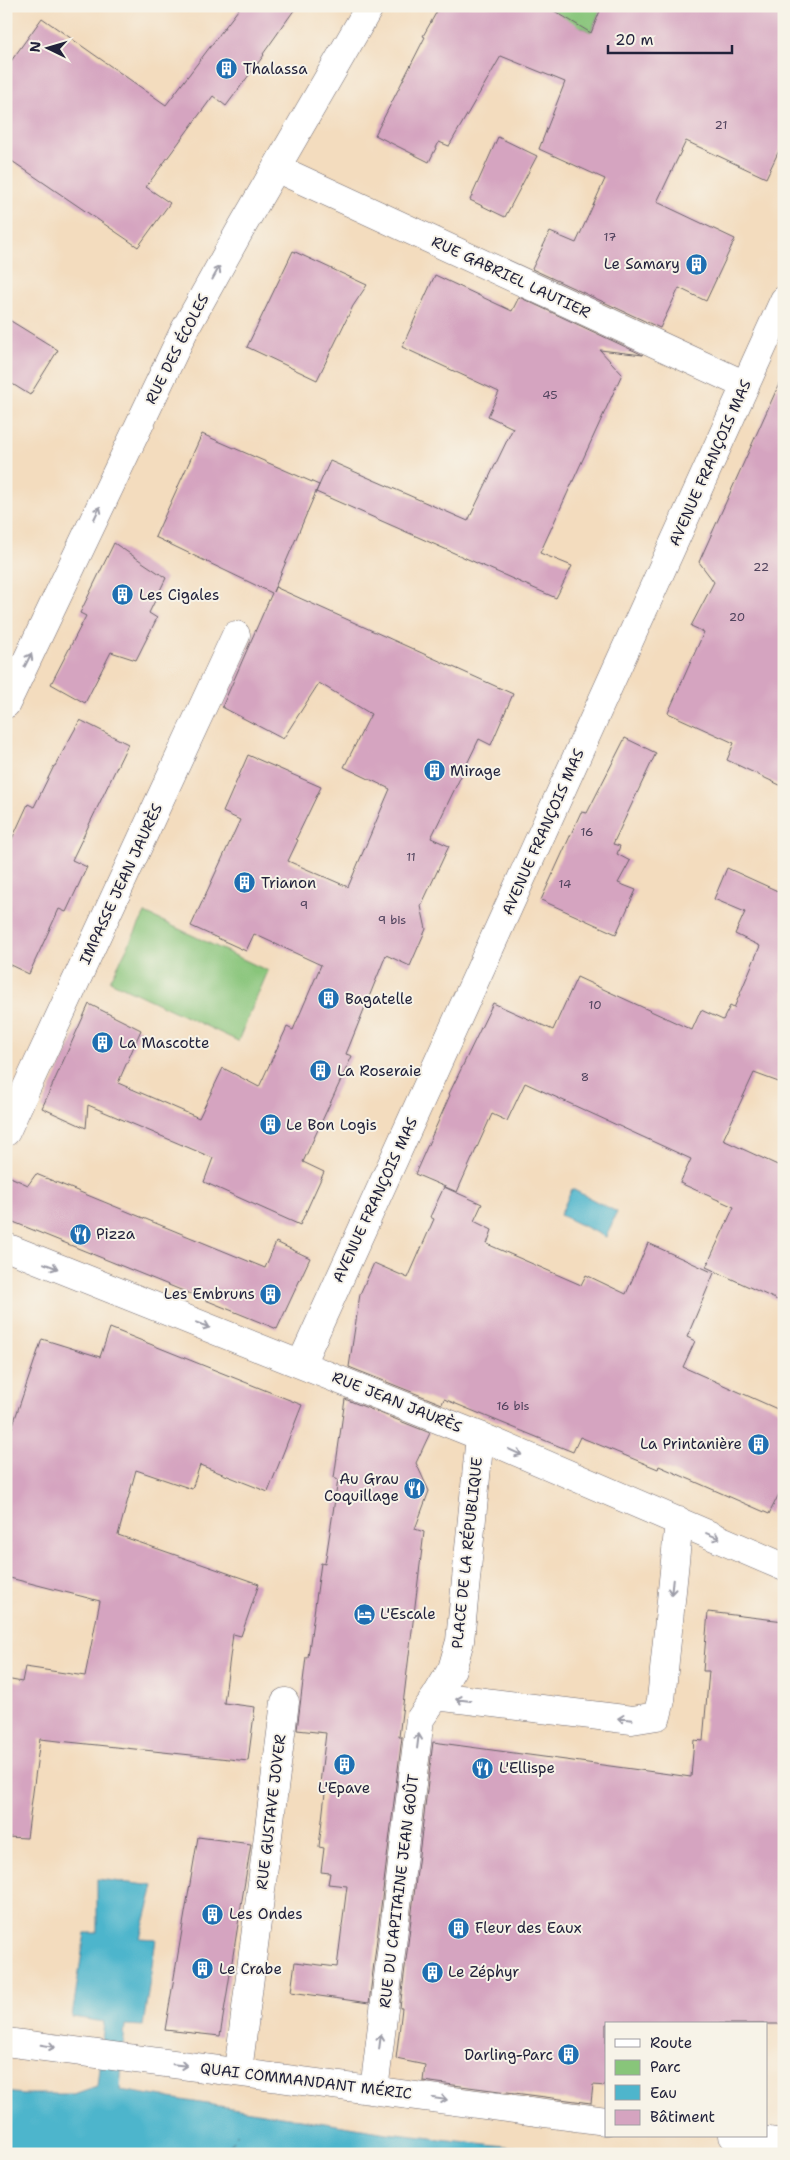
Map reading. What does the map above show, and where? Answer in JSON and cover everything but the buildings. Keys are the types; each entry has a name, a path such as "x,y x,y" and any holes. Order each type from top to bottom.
{"street":[{"name":"RUE DES ÉCOLES","path":"6,704 184,331 370,6"},
{"name":"RUE GABRIEL LAUTIER","path":"276,168 745,385"},
{"name":"AVENUE FRANÇOIS MAS","path":"301,1364 784,300"},
{"name":"IMPASSE JEAN JAURÈS","path":"6,1132 236,635"},
{"name":"RUE JEAN JAURÈS","path":"6,1247 480,1436 784,1567"},
{"name":"PLACE DE LA RÉPUBLIQUE","path":"436,1696 452,1670 460,1641 480,1436"},
{"path":"436,1696 632,1720 656,1716 661,1700 679,1521"},
{"name":"RUE DU CAPITAINE JEAN GOÛT","path":"374,2090 420,1720 436,1696"},
{"name":"RUE GUSTAVE JOVER","path":"238,2071 285,1702"},
{"name":"QUAI COMMANDANT MÉRIC","path":"6,2042 238,2071 605,2121"},
{"path":"747,2138 784,2143"}],"green space":[{"path":"546,6 602,6 591,32 570,22"},
{"path":"145,913 268,971 238,1041 110,981"}],"water":[{"path":"572,1189 617,1212 606,1237 560,1215"},
{"path":"97,1879 154,1886 140,1938 156,1939 143,2026 125,2025 120,2090 387,2133 576,2154 6,2154 6,2092 22,2094 74,2094 97,2086 104,2022 72,2017 85,1933 97,1933"}],"ferry route":[{"path":"224,2154 237,2134"},
{"path":"323,2148 324,2154"}],"place":[{"name":"Thalassa","path":"227,69"},
{"name":"Le Samary","path":"696,264"},
{"name":"Les Cigales","path":"123,595"},
{"name":"Mirage","path":"434,771"},
{"name":"Trianon","path":"245,883"},
{"name":"Bagatelle","path":"329,999"},
{"name":"La Mascotte","path":"103,1043"},
{"name":"La Roseraie","path":"321,1071"},
{"name":"Le Bon Logis","path":"270,1125"},
{"name":"Pizza","path":"80,1234"},
{"name":"Les Embruns","path":"271,1294"},
{"name":"La Printanière","path":"758,1444"},
{"name":"Au Grau Coquillage","path":"415,1488"},
{"name":"L'Escale","path":"364,1614"},
{"name":"L'Epave","path":"344,1765"},
{"name":"L'Ellispe","path":"483,1768"},
{"name":"Les Ondes","path":"213,1914"},
{"name":"Fleur des Eaux","path":"459,1928"},
{"name":"Le Crabe","path":"203,1969"},
{"name":"Le Zéphyr","path":"432,1972"},
{"name":"Darling-Parc","path":"569,2055"}]}
